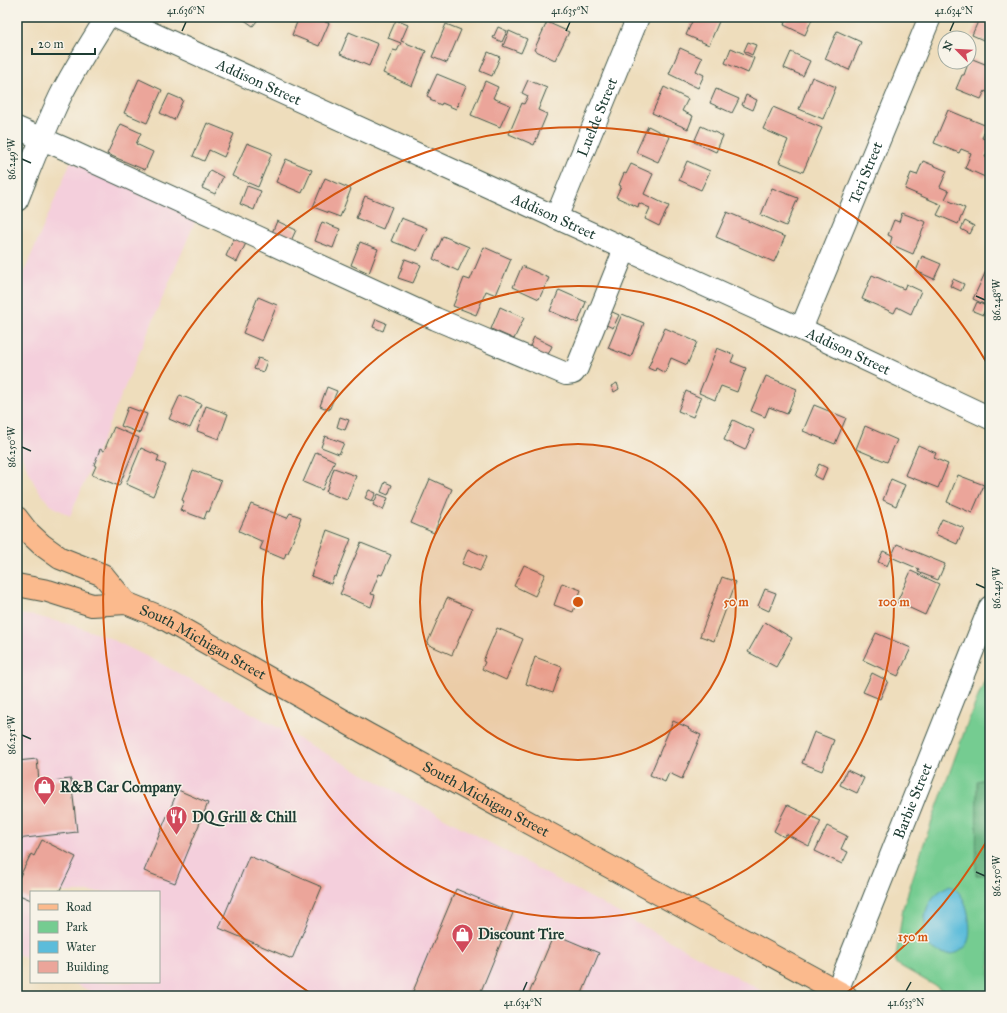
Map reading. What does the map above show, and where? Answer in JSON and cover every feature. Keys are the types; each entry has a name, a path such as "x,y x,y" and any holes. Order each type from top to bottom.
{"main road":[{"name":"South Michigan Street","path":"17,518 27,531 42,545 60,558 103,575 126,603"},
{"name":"South Michigan Street","path":"17,586 48,591 92,605 126,603 163,618 367,734 839,994"}],"street":[{"path":"17,200 41,139 61,96 107,17"},
{"name":"Addison Street","path":"116,17 801,329 990,418"},
{"name":"Luelde Street","path":"556,218 638,17"},
{"name":"Teri Street","path":"801,329 930,17"},
{"path":"17,128 436,319 566,374 573,373 577,368 625,249"},
{"name":"Barbie Street","path":"839,994 990,607"}],"shaded area":[{"path":"71,161 197,217 70,516 49,504 35,485 17,446 17,289"},
{"path":"17,614 35,616 72,625 107,637 156,661 771,996 99,996 74,983 160,983 160,891 30,891 30,960 17,954"}],"green space":[{"path":"990,667 990,996 953,996 895,963 903,908 923,846 967,724"},
{"path":"990,778 990,875 976,875 977,781"}],"water":[{"path":"950,885 958,892 966,904 970,930 968,942 964,948 955,953 944,954 934,950 926,942 924,930 925,917 928,906 936,894"}],"building":[{"path":"245,17 260,17 253,26 243,19"},
{"path":"299,17 327,17 325,22 329,23 319,46 292,35"},
{"path":"694,17 716,17 720,19 709,45 686,35"},
{"path":"787,17 813,17 805,35 784,25"},
{"path":"980,17 990,17 990,43 977,37 977,30 974,30"},
{"path":"396,20 408,25 401,41 426,51 412,86 383,73 393,50 397,51 401,43 388,38"},
{"path":"547,22 569,32 555,60 534,50"},
{"path":"446,24 461,30 447,63 432,57"},
{"path":"498,27 507,31 502,42 493,38"},
{"path":"509,31 527,39 521,53 503,46"},
{"path":"837,31 861,42 849,70 825,59"},
{"path":"349,32 378,44 369,66 340,54"},
{"path":"748,42 756,45 752,55 744,51"},
{"path":"680,48 702,58 696,71 704,75 698,88 669,74"},
{"path":"731,48 754,58 748,73 725,63"},
{"path":"488,52 500,57 492,76 480,71"},
{"path":"791,52 810,61 803,76 784,68"},
{"path":"977,61 990,66 990,94 985,91 981,99 956,89 962,75 964,75 966,70 977,70"},
{"path":"437,74 466,86 456,109 442,103 441,105 430,100 431,98 427,96"},
{"path":"812,77 836,87 823,119 799,109"},
{"path":"139,79 162,90 147,123 124,113"},
{"path":"528,80 547,88 538,110 547,114 534,145 509,134 522,103 524,104 528,96 522,93"},
{"path":"485,81 498,87 493,98 510,105 500,127 471,115"},
{"path":"664,87 688,99 682,111 693,116 688,129 652,113"},
{"path":"716,89 739,99 732,113 710,103"},
{"path":"169,94 183,100 174,120 160,113"},
{"path":"746,95 757,100 753,110 742,105"},
{"path":"773,107 822,128 803,172 779,162 788,140 763,129"},
{"path":"948,110 987,126 982,138 990,141 990,146 985,157 990,159 990,164 985,177 965,168 971,153 961,149 959,153 934,143"},
{"path":"207,123 234,134 224,157 209,150 204,161 193,156"},
{"path":"121,124 141,133 136,144 153,152 145,170 107,154"},
{"path":"648,126 670,137 658,162 636,152"},
{"path":"701,126 723,136 716,152 694,142"},
{"path":"247,143 272,153 258,187 232,176"},
{"path":"286,159 312,170 302,193 276,182"},
{"path":"687,161 710,171 701,190 679,180"},
{"path":"923,161 947,171 940,187 949,191 945,199 965,208 958,224 937,215 942,205 905,189 911,173 917,175"},
{"path":"631,164 653,174 644,194 669,206 659,226 645,219 650,208 639,203 638,207 616,197 621,186 619,185 624,173 626,174"},
{"path":"210,170 223,177 215,194 202,188"},
{"path":"325,178 351,189 340,217 313,207"},
{"path":"247,186 261,191 254,210 240,204"},
{"path":"772,188 798,198 786,226 761,215"},
{"path":"365,196 392,207 383,229 356,218"},
{"path":"727,212 785,237 774,262 716,237"},
{"path":"902,213 926,222 913,254 890,244 892,237 888,235 894,220 899,222"},
{"path":"401,218 427,228 417,251 391,241"},
{"path":"277,221 296,230 290,243 271,235"},
{"path":"965,221 974,226 970,234 961,229"},
{"path":"322,222 340,229 333,248 315,241"},
{"path":"443,236 469,247 458,271 433,259"},
{"path":"234,238 246,243 237,262 226,256"},
{"path":"360,242 378,249 369,273 351,265"},
{"path":"484,247 511,259 496,295 486,291 476,315 453,306 464,278 470,280"},
{"path":"922,256 941,264 934,279 916,271"},
{"path":"405,259 421,265 413,283 398,278"},
{"path":"522,266 549,278 539,299 513,287"},
{"path":"986,271 990,273 990,307 973,299"},
{"path":"872,275 904,289 906,284 921,291 911,314 897,307 894,313 862,299"},
{"path":"953,279 964,284 961,291 950,286"},
{"path":"559,290 586,302 578,323 550,311"},
{"path":"258,297 277,305 262,341 243,333"},
{"path":"977,302 986,306 983,315 973,311"},
{"path":"500,307 524,318 514,339 491,329"},
{"path":"610,311 619,315 613,328 604,324"},
{"path":"622,314 644,323 631,357 608,348"},
{"path":"376,319 386,323 383,331 373,327"},
{"path":"665,328 697,342 687,365 671,358 665,373 656,368 655,371 648,368"},
{"path":"534,337 552,346 545,361 527,353"},
{"path":"717,348 734,355 731,362 746,368 737,392 721,386 715,400 699,393"},
{"path":"258,358 267,361 263,372 254,369"},
{"path":"766,376 797,389 787,414 769,407 765,417 751,411"},
{"path":"617,383 619,389 614,392 611,386"},
{"path":"327,387 337,391 329,410 320,406"},
{"path":"686,391 701,398 693,417 678,411"},
{"path":"180,395 201,404 190,428 169,419"},
{"path":"814,405 846,418 835,444 803,431"},
{"path":"206,406 228,414 219,439 197,431"},
{"path":"128,407 147,414 140,433 121,426"},
{"path":"340,417 349,420 345,430 337,427"},
{"path":"733,420 754,430 745,450 724,440"},
{"path":"865,426 897,440 887,462 856,449"},
{"path":"114,427 139,438 119,486 92,475 100,449 104,451"},
{"path":"325,436 344,443 339,454 321,447"},
{"path":"918,445 936,453 934,458 948,464 938,488 905,475"},
{"path":"141,448 159,456 157,461 166,465 153,496 126,484"},
{"path":"316,452 335,461 322,490 303,482"},
{"path":"819,464 827,468 822,480 814,476"},
{"path":"334,468 356,476 347,500 326,492"},
{"path":"193,470 221,481 209,512 207,511 204,519 180,510"},
{"path":"958,475 984,485 972,513 947,502"},
{"path":"430,479 452,489 434,533 411,523"},
{"path":"891,479 905,485 896,506 883,500"},
{"path":"385,482 392,485 388,495 381,492"},
{"path":"369,490 376,493 372,501 365,498"},
{"path":"378,494 388,498 383,510 373,505"},
{"path":"251,504 287,518 290,513 301,517 288,553 286,553 284,559 260,549 263,542 260,542 261,541 239,531"},
{"path":"942,519 964,528 957,544 935,534"},
{"path":"327,530 351,539 336,577 334,576 331,584 311,576"},
{"path":"361,543 391,555 382,575 379,574 371,594 375,595 371,607 340,594"},
{"path":"897,544 945,564 938,580 918,572 919,569 891,557 887,566 878,562 883,551 892,555"},
{"path":"468,549 486,557 480,571 462,564"},
{"path":"524,565 545,574 535,596 514,586"},
{"path":"911,571 939,584 925,615 897,602"},
{"path":"722,577 736,582 714,641 700,636"},
{"path":"562,583 581,590 573,612 554,605"},
{"path":"765,589 776,593 769,611 758,606"},
{"path":"447,598 472,609 452,655 427,644"},
{"path":"765,622 792,638 776,667 748,652"},
{"path":"497,628 523,639 506,680 482,669 485,662 483,661"},
{"path":"876,633 911,648 898,676 863,660"},
{"path":"535,657 562,667 553,693 526,684"},
{"path":"872,673 888,681 880,699 863,692"},
{"path":"673,721 701,735 682,779 669,773 665,782 650,775"},
{"path":"814,732 834,740 822,771 802,763"},
{"name":"R&B Car Company","path":"37,759 39,782 71,779 77,832 17,839 17,761"},
{"path":"847,770 864,778 857,793 840,785"},
{"name":"DQ Grill & Chill","path":"178,790 208,803 175,883 144,871"},
{"path":"787,805 821,821 809,846 786,834 784,837 774,831"},
{"path":"827,826 847,836 841,849 848,852 842,864 815,851"},
{"path":"42,840 76,857 59,891 30,891 30,900 17,894 17,882 31,854 34,856"},
{"path":"249,856 322,887 292,959 219,928"},
{"name":"Discount Tire","path":"456,889 513,913 479,996 411,996"},
{"path":"554,934 599,953 581,996 528,996"}],"place":[{"name":"R&B Car Company","path":"45,806"},
{"name":"DQ Grill & Chill","path":"176,836"},
{"name":"Discount Tire","path":"462,954"}]}
